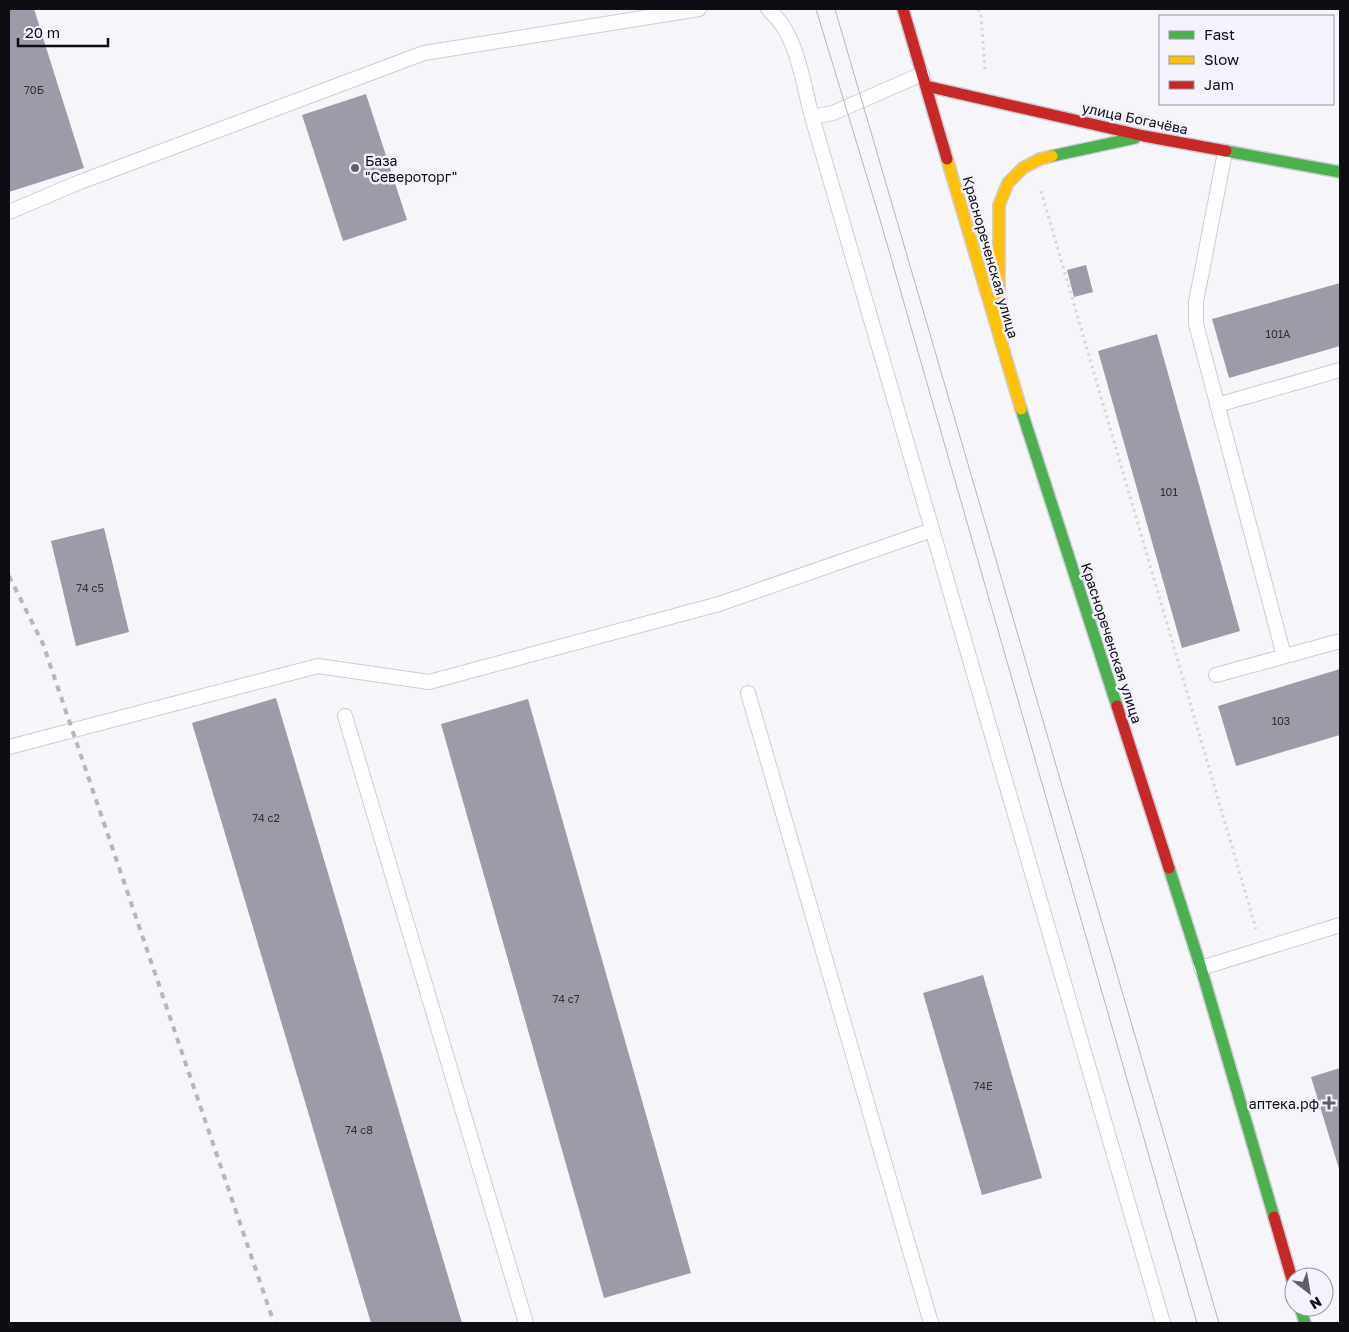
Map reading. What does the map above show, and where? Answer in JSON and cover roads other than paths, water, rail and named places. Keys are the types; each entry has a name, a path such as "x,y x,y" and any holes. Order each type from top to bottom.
{"main road":[{"name":"Краснореченская улица","path":"902,9 1000,343 1201,968 1288,1267"},
{"name":"улица Богачёва","path":"924,80 1144,136 1340,172"},
{"path":"1000,343 999,205 1008,183 1033,162 1069,151 1144,136"}],"lane":[{"path":"9,212 80,182 424,53 699,9"},
{"path":"768,9 779,18 792,42 812,117 1163,1323"},
{"path":"812,117 833,113 924,80"},
{"path":"1225,152 1195,313 1196,324 1284,656"},
{"path":"1217,405 1340,370"},
{"path":"9,747 318,666 429,682 718,604 932,530"},
{"path":"1216,675 1340,641"},
{"path":"748,694 931,1323"},
{"path":"345,716 526,1323"},
{"path":"1201,968 1340,925"}],"tram line":[{"path":"816,9 881,223 1197,1323"},
{"path":"835,9 1219,1323"}],"railway":[{"path":"9,576 43,644 274,1323"}],"place":[{"name":"База \"Североторг\"","path":"355,168"},
{"name":"аптека.рф","path":"1329,1103"}]}
